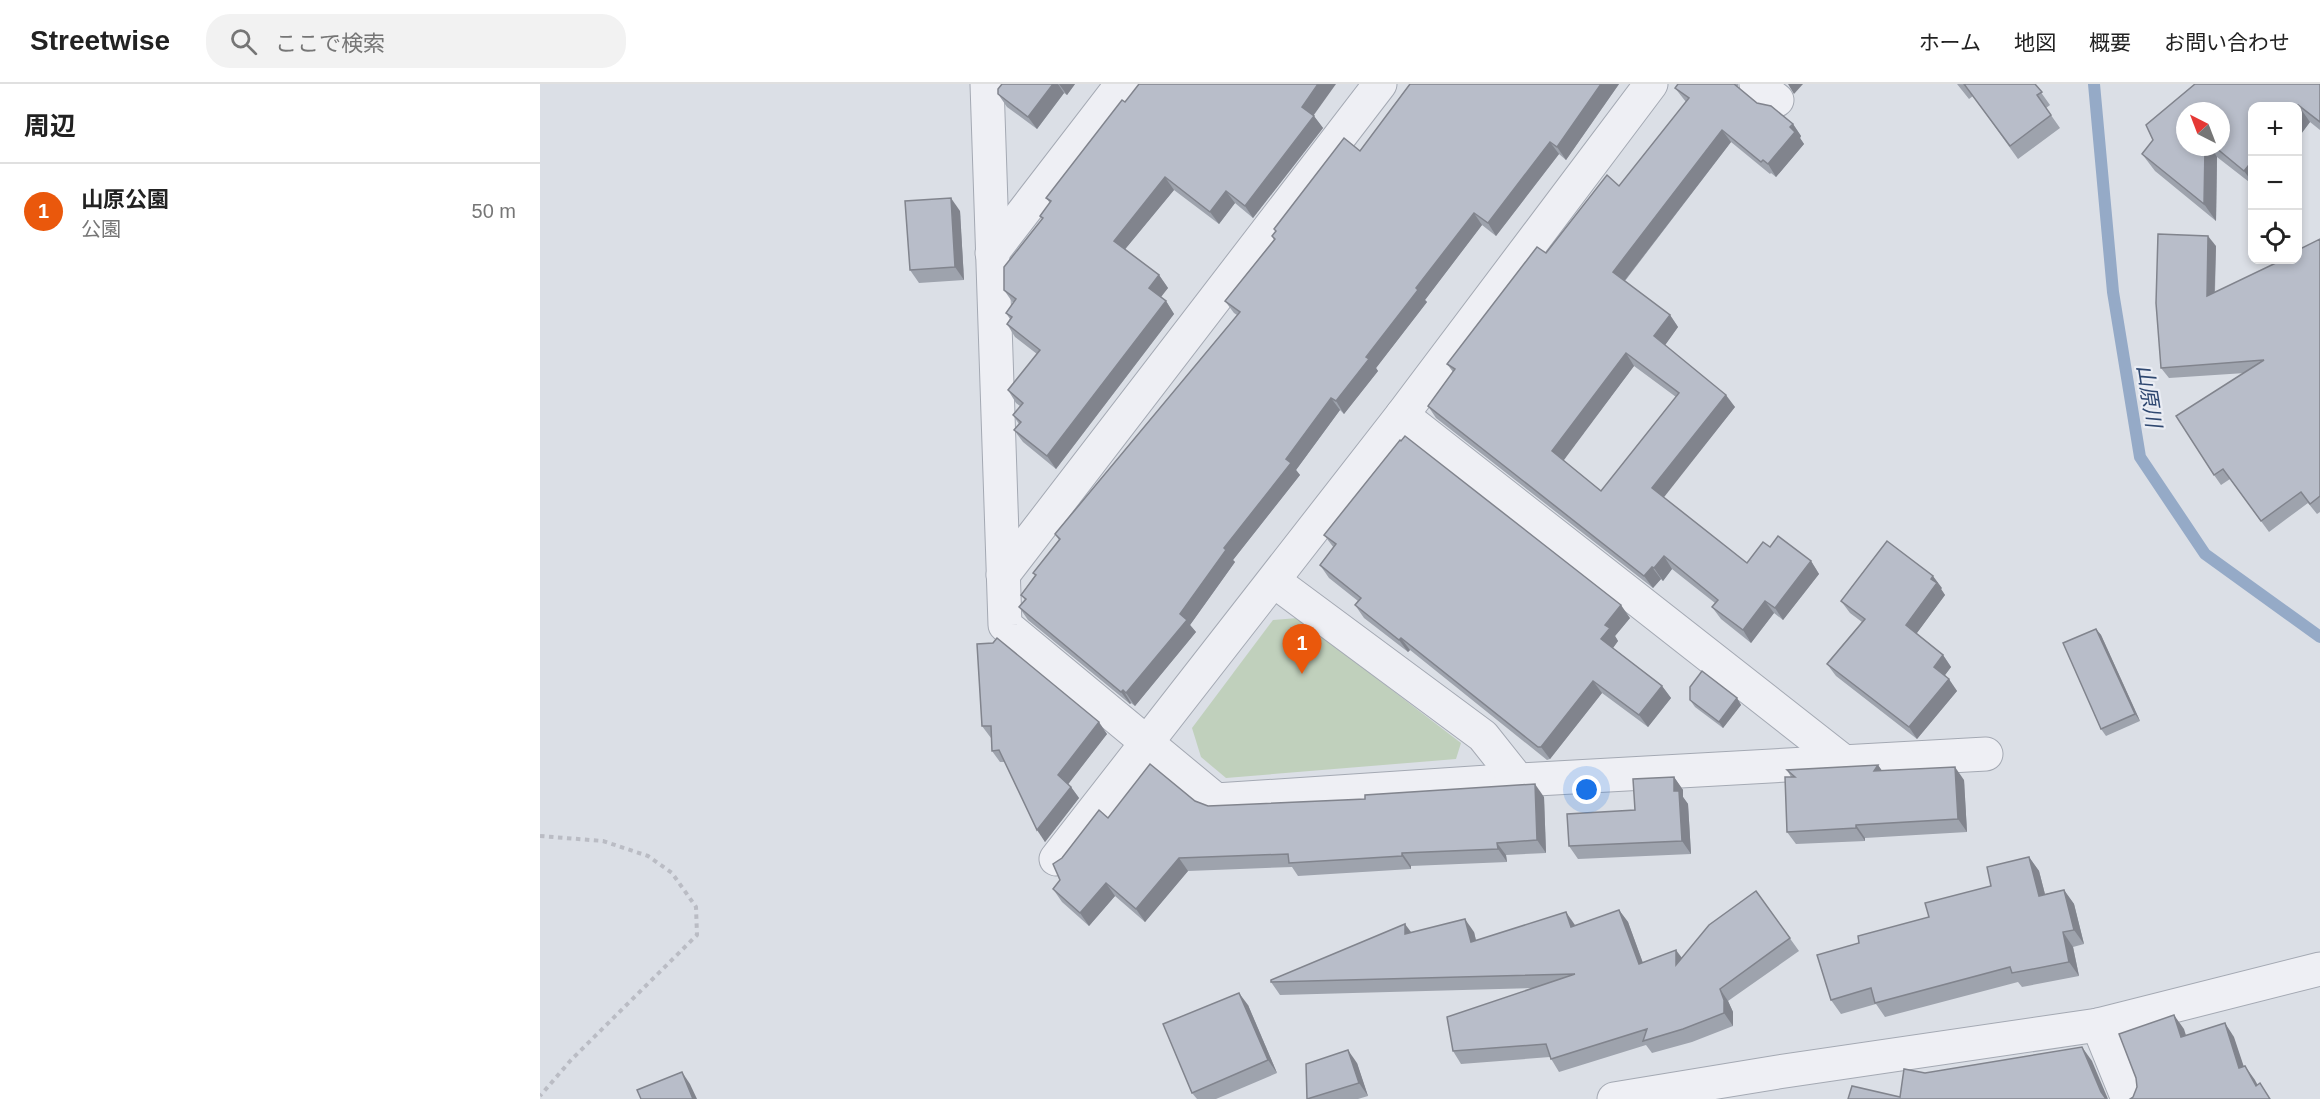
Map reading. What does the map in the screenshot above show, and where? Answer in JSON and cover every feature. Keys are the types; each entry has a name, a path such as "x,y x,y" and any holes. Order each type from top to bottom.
{"street":[{"path":"987,84 1005,626 1216,800 1518,780 1986,754"},
{"path":"992,253 1122,84"},
{"path":"1003,575 1380,84"},
{"path":"1056,859 1402,415 1651,84"},
{"path":"1402,415 1843,761"},
{"path":"1274,581 1484,736 1518,780"},
{"path":"1614,1099 1774,1085 2098,1025 2320,969"},
{"path":"2098,1025 2128,1099"}],"path":[{"path":"540,836 603,841 648,855 672,873 696,907 697,935 571,1060 540,1096"}],"green space":[{"path":"1298,618 1461,743 1456,759 1226,778 1201,757 1192,728 1273,620"}],"building":[{"path":"1002,84 1053,84 1028,117 998,94 998,89"},
{"path":"1139,84 1318,84 1302,107 1314,116 1245,206 1226,191 1210,212 1165,177 1114,241 1159,275 1149,288 1166,301 1047,456 1014,430 1021,422 1013,415 1023,403 1008,390 1040,350 1007,324 1012,317 1006,313 1016,299 1004,290 1004,267 1043,218 1040,216 1051,201 1046,198 1122,100 1125,102"},
{"path":"1410,84 1601,84 1557,147 1550,142 1488,223 1474,213 1366,357 1369,359 1336,401 1331,398 1286,459 1291,463 1224,548 1226,550 1180,614 1187,620 1126,693 1123,690 1121,692 1019,607 1026,599 1021,595 1036,575 1033,573 1060,539 1055,534 1240,312 1225,301 1275,239 1272,236 1276,231 1274,229 1344,138 1360,151"},
{"path":"1678,84 1734,84 1757,103 1771,106 1793,124 1790,127 1795,132 1768,164 1763,160 1761,162 1722,130 1613,272 1670,315 1654,336 1726,395 1652,488 1747,563 1763,542 1770,547 1778,536 1811,561 1775,608 1765,601 1743,630 1712,607 1718,600 1664,556 1644,576 1428,406 1455,369 1447,364 1537,247 1546,253 1607,175 1619,186 1689,98 1675,88","holes":["1626,353 1679,393 1601,491 1552,451"]},
{"path":"1964,84 2035,84 2042,92 2037,95 2051,115 2010,146"},
{"path":"2195,84 2320,84 2320,122 2302,108 2302,102 2248,102 2248,166 2244,171 2226,156 2230,156 2230,102 2176,102 2176,156 2205,156 2204,204 2142,154 2153,140 2146,125"},
{"path":"951,198 955,267 910,270 905,201"},
{"path":"2158,234 2208,236 2207,296 2274,264 2302,264 2302,248 2320,239 2320,496 2310,504 2301,492 2261,521 2223,469 2214,475 2176,416 2264,360 2161,368 2156,303"},
{"path":"1405,436 1621,605 1605,625 1610,628 1601,639 1662,686 1639,715 1593,681 1541,747 1538,747 1401,638 1399,640 1355,605 1361,598 1320,565 1336,544 1324,535"},
{"path":"1887,541 1933,576 1931,579 1937,583 1906,625 1943,655 1934,667 1949,679 1909,727 1827,664 1865,619 1841,601"},
{"path":"2096,629 2135,714 2101,729 2063,643"},
{"path":"997,638 1099,722 1058,775 1071,787 1037,830 999,750 992,751 991,726 982,726 977,644 993,643"},
{"path":"1702,671 1737,698 1719,722 1690,700 1690,687"},
{"path":"1150,764 1195,801 1208,806 1365,799 1365,795 1535,784 1537,840 1497,843 1498,849 1402,853 1402,856 1289,863 1288,854 1179,858 1136,909 1106,883 1080,913 1053,889 1060,880 1053,864 1062,858 1099,810 1108,818"},
{"path":"1878,765 1874,771 1955,767 1958,819 1787,832 1785,777 1795,777 1787,770"},
{"path":"1674,777 1674,791 1679,791 1682,841 1569,846 1567,814 1635,810 1633,779"},
{"path":"2029,857 2039,896 2064,890 2074,930 2063,932 2069,962 2012,973 2010,967 1875,1003 1871,988 1831,1000 1817,955 1859,943 1858,936 1929,917 1925,903 1991,886 1987,867"},
{"path":"1756,891 1790,938 1720,989 1724,1000 1724,1013 1643,1041 1647,1029 1551,1059 1546,1044 1453,1051 1447,1017 1575,974 1271,982 1271,980 1405,924 1405,934 1465,919 1471,942 1566,912 1571,927 1619,910 1639,964 1676,950 1676,965 1709,925"},
{"path":"1239,993 1268,1060 1192,1093 1163,1024"},
{"path":"2174,1015 2181,1037 2225,1023 2239,1068 2245,1066 2256,1086 2260,1083 2270,1099 2130,1099 2137,1087 2136,1078 2119,1034"},
{"path":"2082,1047 2106,1099 1848,1099 1852,1086 1900,1097 1904,1069 1925,1073"},
{"path":"1348,1050 1359,1083 1307,1099 1306,1064"},
{"path":"682,1072 693,1099 641,1099 637,1090"}],"waterway":[{"name":"山原川","path":"2094,84 2113,292 2140,457 2205,554 2320,637"}],"place":[{"name":"山原公園","path":"1302,674"}]}
